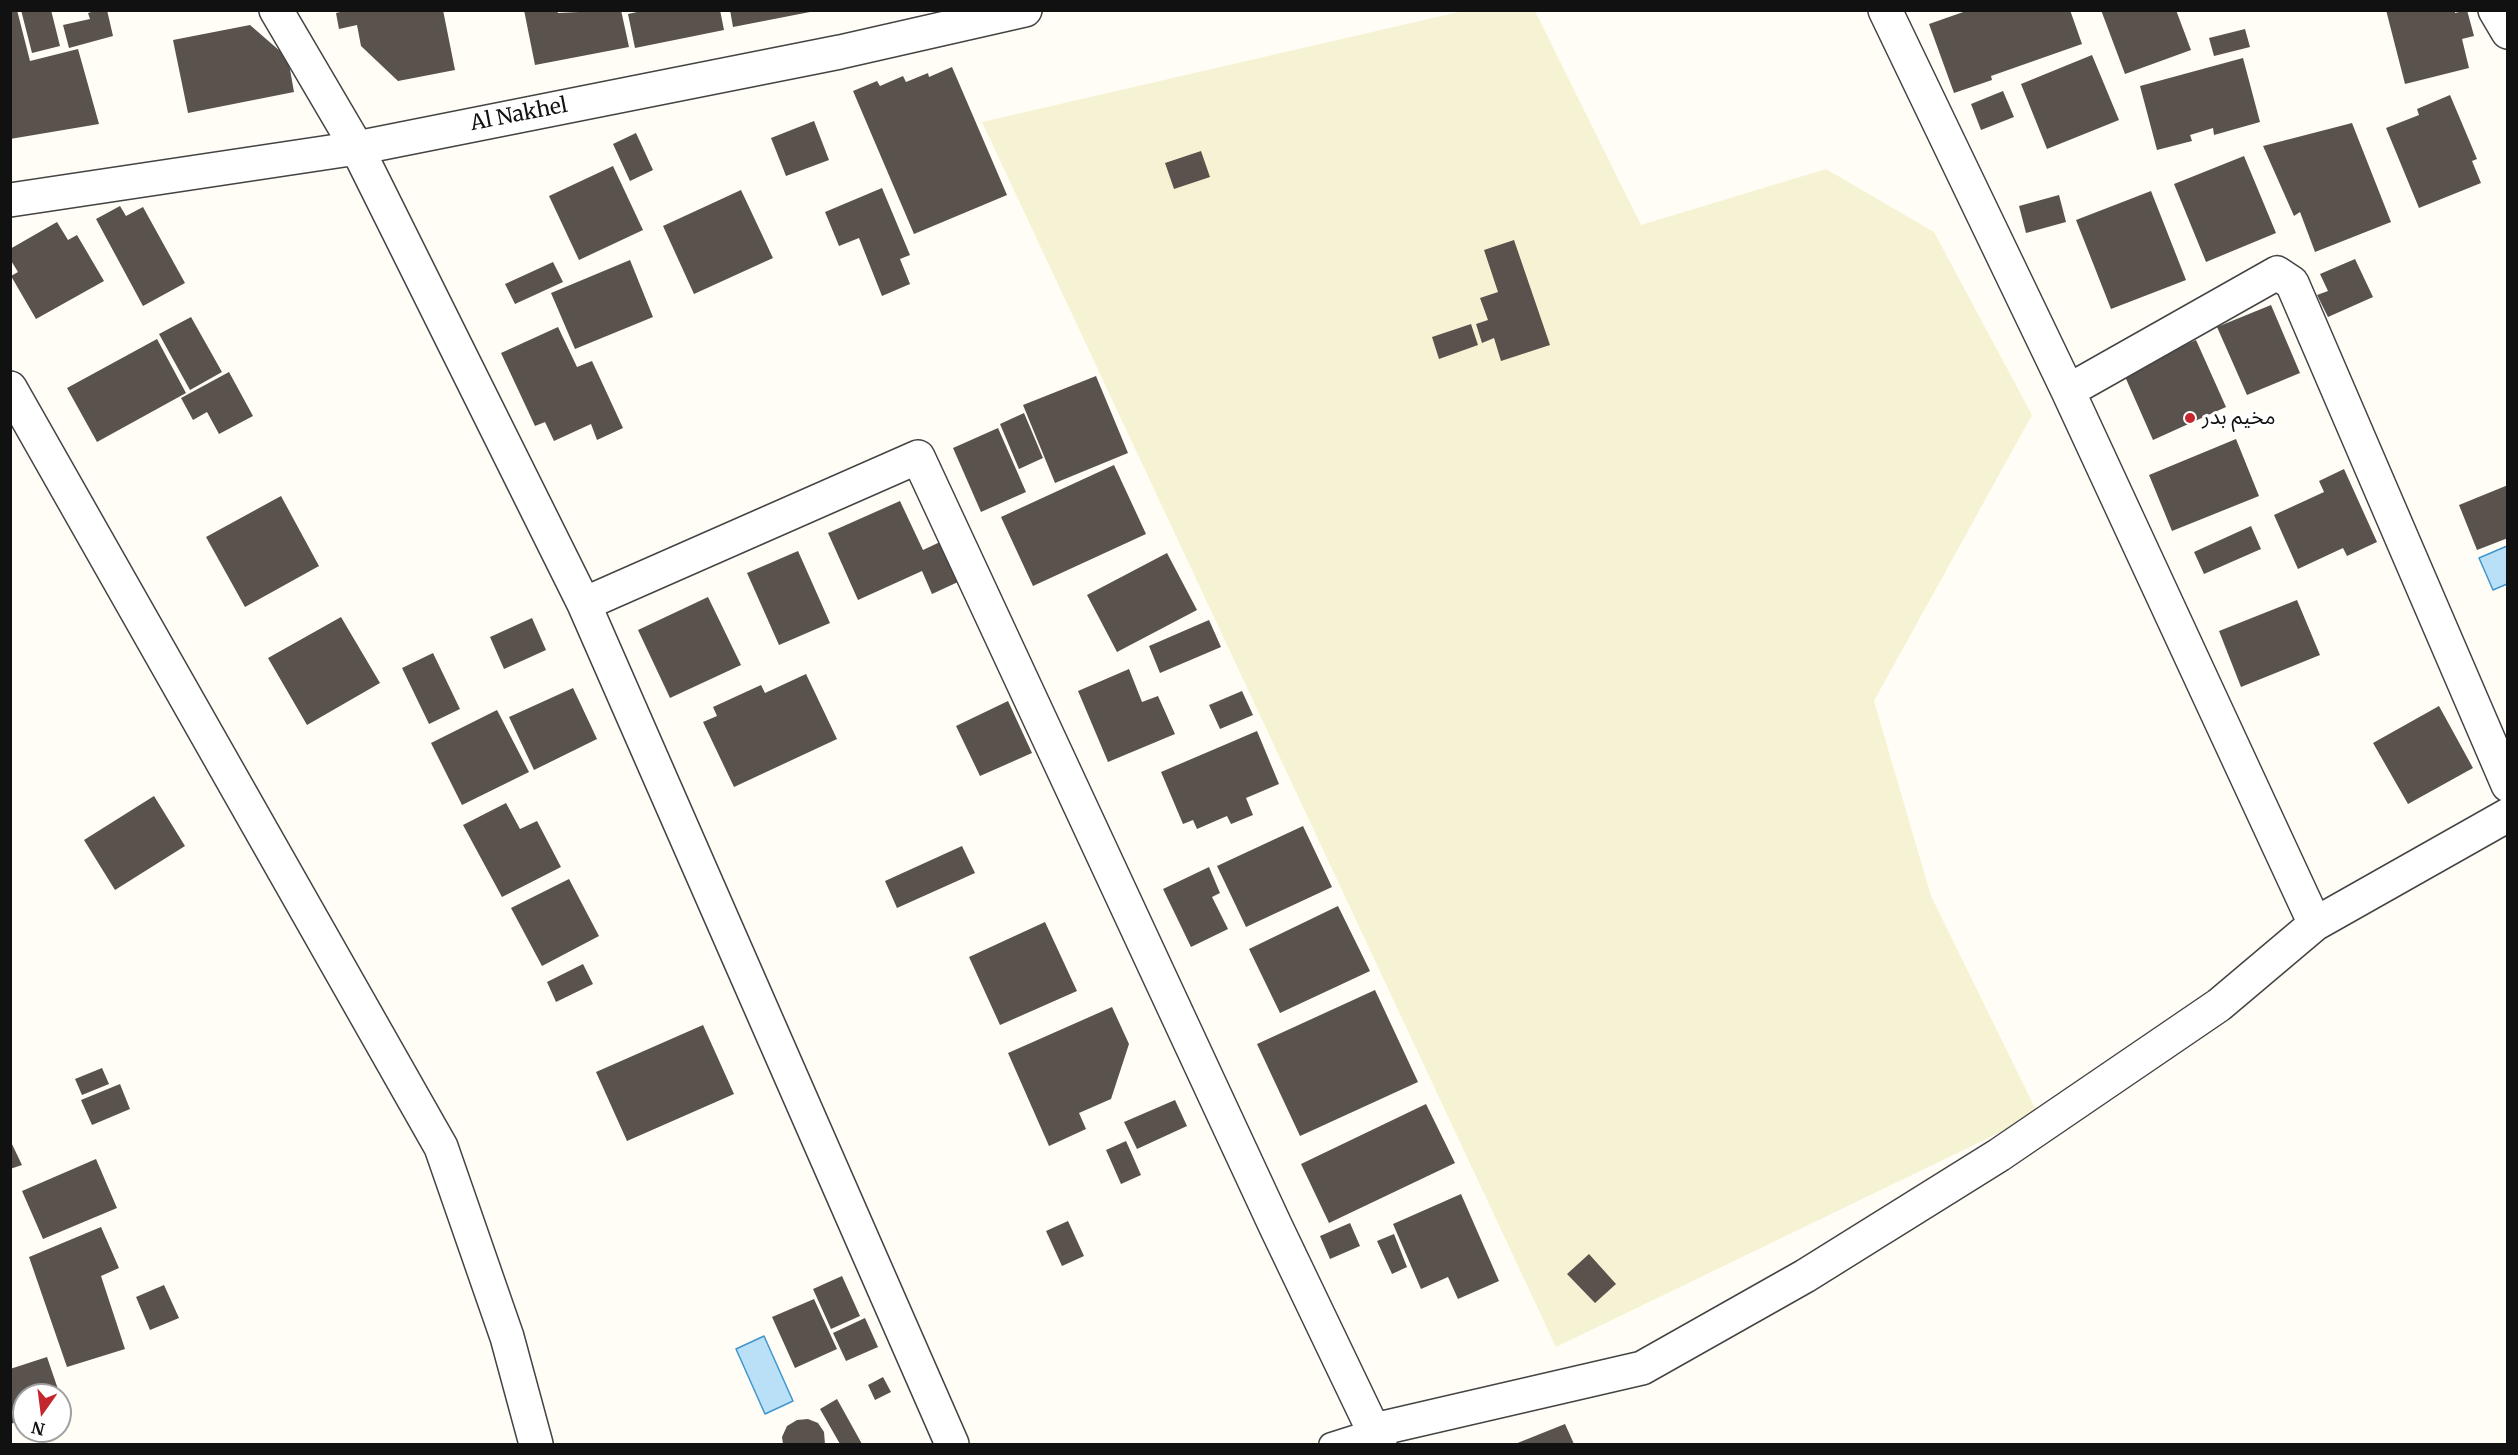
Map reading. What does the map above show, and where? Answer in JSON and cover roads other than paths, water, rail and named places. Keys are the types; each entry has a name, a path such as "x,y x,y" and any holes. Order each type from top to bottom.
{"street":[{"path":"276,10 357,148 584,604 952,1444"},
{"name":"Al Nakhel","path":"10,200 357,148 828,54 1025,10"},
{"path":"1885,10 2068,391 2315,924"},
{"path":"2495,10 2508,32"},
{"path":"2068,391 2277,273 2292,283 2508,785"},
{"path":"10,388 441,1147 507,1337 536,1444"},
{"path":"584,604 918,456 1276,1227 1377,1437 1642,1368 1805,1276 1999,1155 2219,1005 2315,924 2508,815"}],"lane":[{"path":"1330,1444 1377,1437"}],"water":[{"path":"2507,546 2507,584 2493,590 2479,558"},
{"path":"764,1336 793,1401 765,1414 736,1349"}],"place":[{"name":"مخيم بدر","path":"2190,418"}]}
